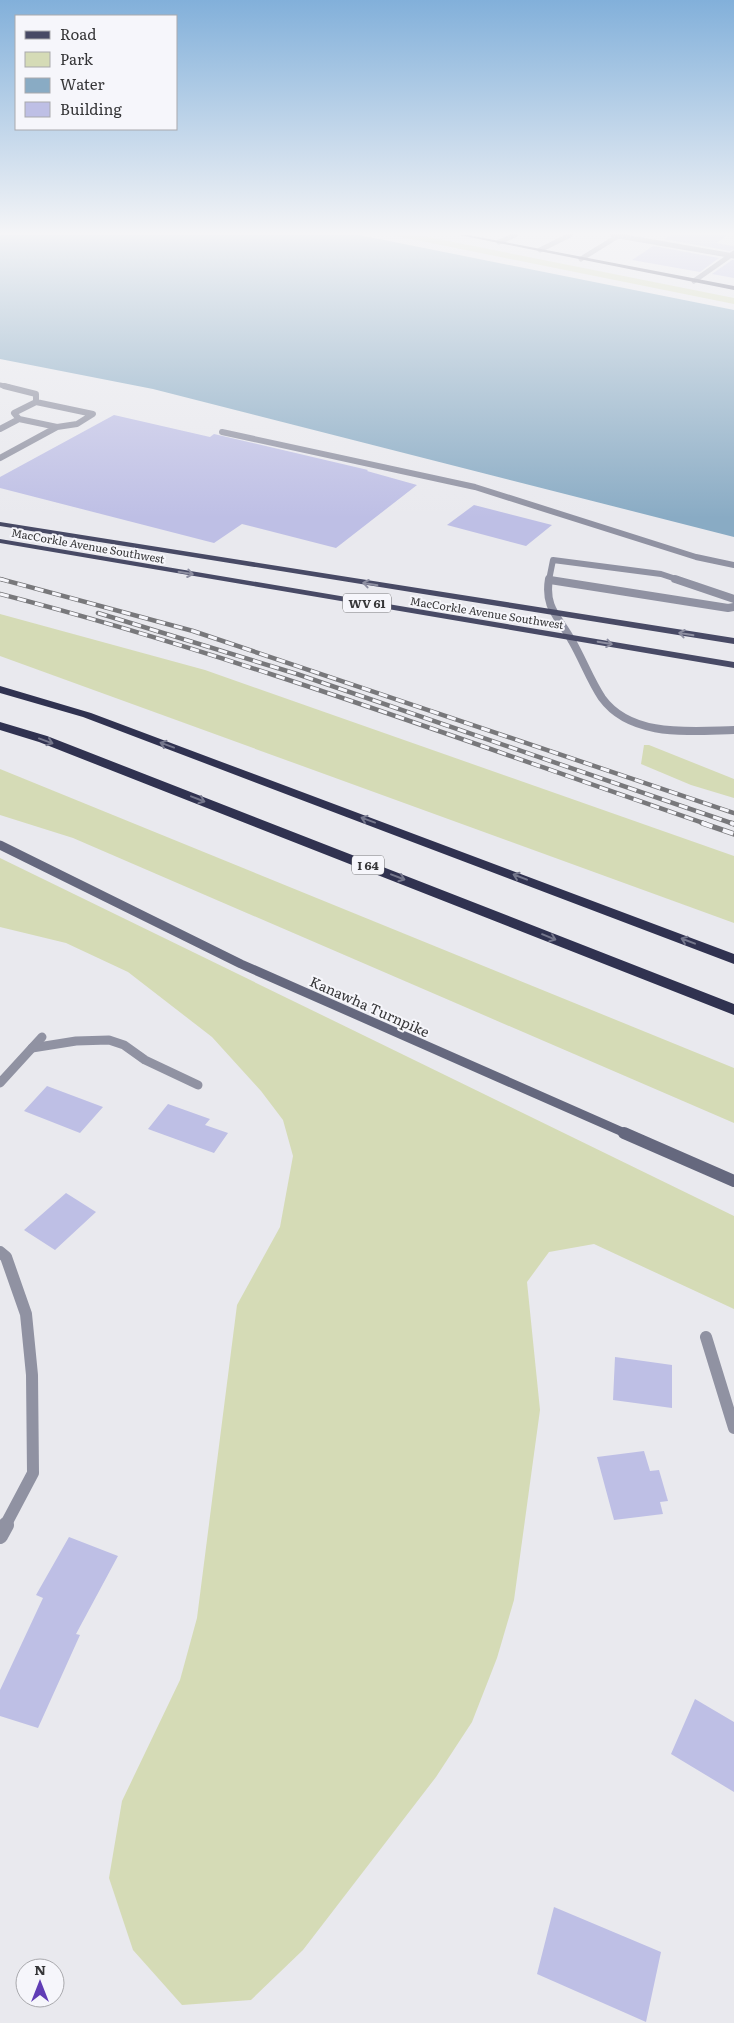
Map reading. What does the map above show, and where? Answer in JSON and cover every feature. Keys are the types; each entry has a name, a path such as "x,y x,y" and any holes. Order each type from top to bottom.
{"highway":[{"path":"0,688 87,716 734,959"},
{"name":"I 64","path":"0,726 52,742 734,1010"}],"main road":[{"name":"MacCorkle Avenue Southwest","path":"0,524 734,641"},
{"name":"MacCorkle Avenue Southwest","path":"0,541 734,665"},
{"name":"Kanawha Turnpike","path":"0,845 241,964 734,1181"}],"street":[{"path":"0,385 36,394 36,402"},
{"path":"0,458 57,427 77,424 93,414 36,402 14,413 19,419 57,427"},
{"path":"0,429 19,419"},
{"path":"222,432 475,487 696,557 734,565"},
{"path":"734,599 661,574 553,560 548,600 553,612 571,637 602,697 617,714 634,724 661,728 734,730"},
{"path":"550,580 728,608 734,607"},
{"path":"0,1082 42,1037"},
{"path":"32,1048 90,1040 106,1040 121,1044 133,1050 147,1061 198,1084"},
{"path":"0,1252 6,1257 26,1314 32,1375 33,1474 0,1536"},
{"path":"706,1337 734,1428"}],"green space":[{"path":"0,614 205,670 734,856 734,923 0,656"},
{"path":"644,745 649,745 734,779 734,798 691,785 641,764"},
{"path":"0,769 734,1068 734,1123 73,838 0,815"},
{"path":"0,858 734,1216 734,1309 594,1244 549,1252 527,1282 540,1410 514,1600 497,1658 472,1722 436,1777 303,1950 251,2000 182,2005 133,1950 109,1878 122,1801 180,1680 197,1618 237,1305 280,1227 293,1156 283,1120 261,1091 212,1037 128,972 66,943 0,927"}],"water":[{"path":"0,329 734,329 734,537 153,389 0,359"}],"building":[{"path":"114,415 210,437 214,434 368,470 417,485 336,548 242,524 214,543 0,488 0,477"},
{"path":"474,505 552,525 526,546 447,525"},
{"path":"47,1086 103,1107 80,1133 24,1111"},
{"path":"168,1104 210,1119 205,1125 228,1133 214,1153 148,1129"},
{"path":"66,1193 96,1212 55,1250 24,1230"},
{"path":"615,1357 672,1365 672,1408 613,1400"},
{"path":"644,1451 650,1471 659,1470 668,1501 660,1502 663,1514 614,1520 597,1457"},
{"path":"69,1537 118,1556 76,1634 80,1635 38,1728 0,1716 0,1690 43,1598 36,1595"},
{"path":"695,1699 734,1722 734,1792 671,1754"},
{"path":"554,1907 661,1952 646,2022 537,1974"}],"railway":[{"path":"4,580 0,579 193,631 734,813"},
{"path":"0,594 90,618 267,673 706,824"},
{"path":"98,613 297,674 734,824 731,823"},
{"path":"702,823 734,834"}]}
